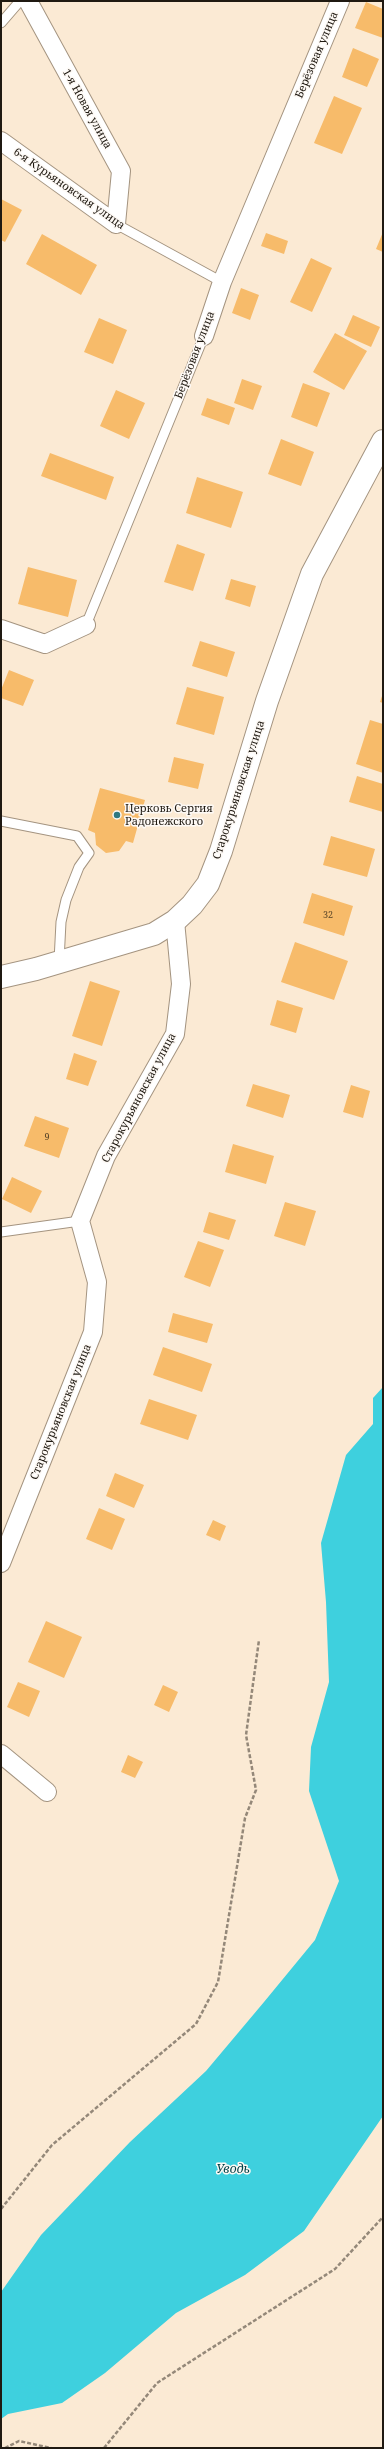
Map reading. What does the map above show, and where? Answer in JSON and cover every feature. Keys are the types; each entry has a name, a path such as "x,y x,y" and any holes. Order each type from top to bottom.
{"main road":[{"name":"Старокурьяновская улица","path":"175,921 192,905 208,884 224,844 267,700 312,574 383,441"},
{"path":"1,977 59,962 154,934 175,921"}],"street":[{"name":"1-я Новая улица","path":"28,1 121,171 116,224"},
{"name":"Берёзовая улица","path":"204,336 222,282 340,1"},
{"name":"6-я Курьяновская улица","path":"1,141 116,224"},
{"name":"Берёзовая улица","path":"1,629 46,644 86,625"},
{"name":"Старокурьяновская улица","path":"1,1563 93,1332 97,1282 80,1221 106,1156 175,1034 181,984 175,921"},
{"path":"1,1754 46,1792"}],"lane":[{"path":"1,23 20,1"},
{"name":"6-я Курьяновская улица","path":"116,224 222,282"},
{"name":"Берёзовая улица","path":"86,625 204,336"},
{"path":"1,820 77,836 89,853 79,867 66,900 61,922 59,962"},
{"path":"1,1232 80,1221"}],"path":[{"path":"1,2209 52,2145 196,2024 218,1982 245,1818 256,1790 246,1735 259,1640"},
{"path":"104,2448 158,2383 335,2269 383,2217"},
{"path":"5,2448 19,2441 51,2448"}],"water":[{"name":"Уводь","path":"383,1387 383,2116 304,2231 245,2275 176,2313 105,2373 62,2403 8,2414 1,2419 1,2292 41,2235 130,2142 206,2071 315,1940 339,1881 309,1791 311,1747 329,1682 326,1602 321,1543 346,1455 373,1424 373,1398"}],"building":[{"path":"366,2 383,9 383,38 355,28"},
{"path":"353,48 379,59 367,87 342,77"},
{"path":"334,96 362,108 342,154 314,143"},
{"path":"1,199 22,210 5,242 1,240"},
{"path":"383,232 383,252 376,249"},
{"path":"266,233 288,241 284,254 261,246"},
{"path":"42,234 97,265 81,295 26,264"},
{"path":"311,258 332,268 312,312 290,302"},
{"path":"241,288 259,295 250,320 232,313"},
{"path":"353,315 380,327 371,347 344,335"},
{"path":"99,318 127,330 113,364 84,352"},
{"path":"335,333 367,351 344,390 313,372"},
{"path":"242,379 262,386 253,410 234,403"},
{"path":"303,383 330,393 317,427 291,417"},
{"path":"116,390 145,403 129,439 100,426"},
{"path":"207,398 235,408 229,425 201,415"},
{"path":"281,439 314,452 301,486 268,474"},
{"path":"50,453 114,477 106,500 41,476"},
{"path":"197,477 243,492 231,528 186,513"},
{"path":"177,544 205,554 193,591 164,582"},
{"path":"28,567 77,580 68,617 18,604"},
{"path":"231,579 256,586 250,607 225,599"},
{"path":"200,641 235,652 227,677 192,666"},
{"path":"9,670 34,680 23,706 1,698 1,690"},
{"path":"187,687 224,697 214,735 176,724"},
{"path":"383,693 383,703 380,702"},
{"path":"370,720 383,724 383,773 356,764"},
{"path":"174,757 204,764 198,789 168,782"},
{"path":"357,776 383,784 383,812 349,802"},
{"name":"Церковь Сергия Радонежского","path":"100,788 145,800 133,843 126,841 119,851 106,853 96,845 95,833 88,830"},
{"path":"331,836 375,849 367,877 323,865"},
{"path":"312,893 353,906 344,936 303,923"},
{"path":"295,942 348,961 334,1000 281,982"},
{"path":"90,981 120,991 102,1046 72,1036"},
{"path":"277,1000 303,1008 296,1033 270,1025"},
{"path":"74,1053 97,1061 88,1086 66,1079"},
{"path":"253,1084 290,1095 283,1118 246,1106"},
{"path":"351,1085 370,1091 363,1118 343,1112"},
{"path":"35,1116 69,1128 59,1158 24,1146"},
{"path":"233,1144 274,1156 266,1184 225,1172"},
{"path":"12,1177 42,1191 31,1213 2,1199"},
{"path":"285,1202 316,1211 305,1246 274,1236"},
{"path":"209,1212 236,1220 229,1240 203,1232"},
{"path":"198,1241 224,1250 210,1287 184,1277"},
{"path":"173,1313 213,1324 207,1343 168,1332"},
{"path":"163,1347 212,1364 202,1392 153,1375"},
{"path":"149,1399 197,1415 188,1440 140,1424"},
{"path":"115,1473 144,1485 134,1508 106,1496"},
{"path":"99,1508 125,1519 112,1550 86,1539"},
{"path":"213,1520 226,1526 220,1541 206,1535"},
{"path":"46,1621 82,1637 64,1678 28,1662"},
{"path":"18,1682 40,1691 29,1717 7,1707"},
{"path":"163,1685 178,1692 169,1712 154,1705"},
{"path":"128,1755 143,1762 135,1778 121,1772"}],"place":[{"name":"Церковь Сергия Радонежского","path":"117,815"}]}
